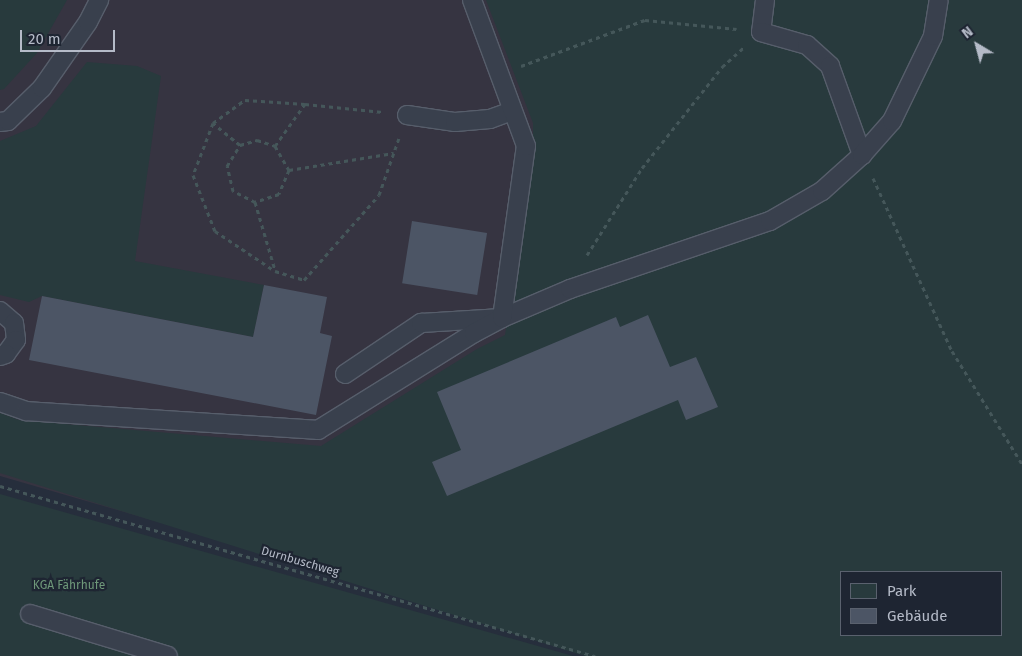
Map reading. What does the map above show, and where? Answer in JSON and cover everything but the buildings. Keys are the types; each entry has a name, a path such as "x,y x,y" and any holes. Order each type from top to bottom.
{"lane":[{"path":"0,122 8,121 42,88 88,22 99,0"},
{"path":"472,0 497,74 526,146 502,318"},
{"path":"765,0 761,32 807,45 830,66 862,155"},
{"path":"0,402 26,412 318,430 474,333 502,318 570,289 770,221 822,191 862,155 892,121 934,36 939,0"},
{"path":"407,115 455,122 490,120 512,111"},
{"path":"0,311 14,323 16,340 6,354 0,356"},
{"path":"346,374 421,323 502,318"},
{"path":"30,614 168,656"}],"path":[{"path":"497,74 646,20 761,32"},
{"path":"570,289 584,261 642,168 722,67 761,32"},
{"path":"246,100 407,115 379,194 304,280 275,271 215,231 193,176 213,123 246,100"},
{"path":"275,146 305,104"},
{"path":"213,123 240,145"},
{"path":"255,202 279,194 288,170 275,146 257,140 240,145 226,166 233,190 255,202 275,271"},
{"path":"288,170 394,153"},
{"path":"862,155 952,351 1022,464"},
{"name":"Durnbuschweg","path":"0,486 595,656"}],"shaded area":[{"path":"0,0 1022,0 1022,656 621,656 0,476"}],"green space":[{"path":"0,0 67,0 37,53 4,89 0,90"},
{"path":"486,0 1022,0 1022,656 585,656 0,473 0,413 19,420 321,446 477,349 505,335 533,162 533,123"},
{"path":"87,62 137,66 161,76 135,261 264,285 253,337 42,296 29,302 0,295 0,141 36,126"},
{"name":"KGA Fährhufe","path":"0,494 573,656 0,656"}]}
